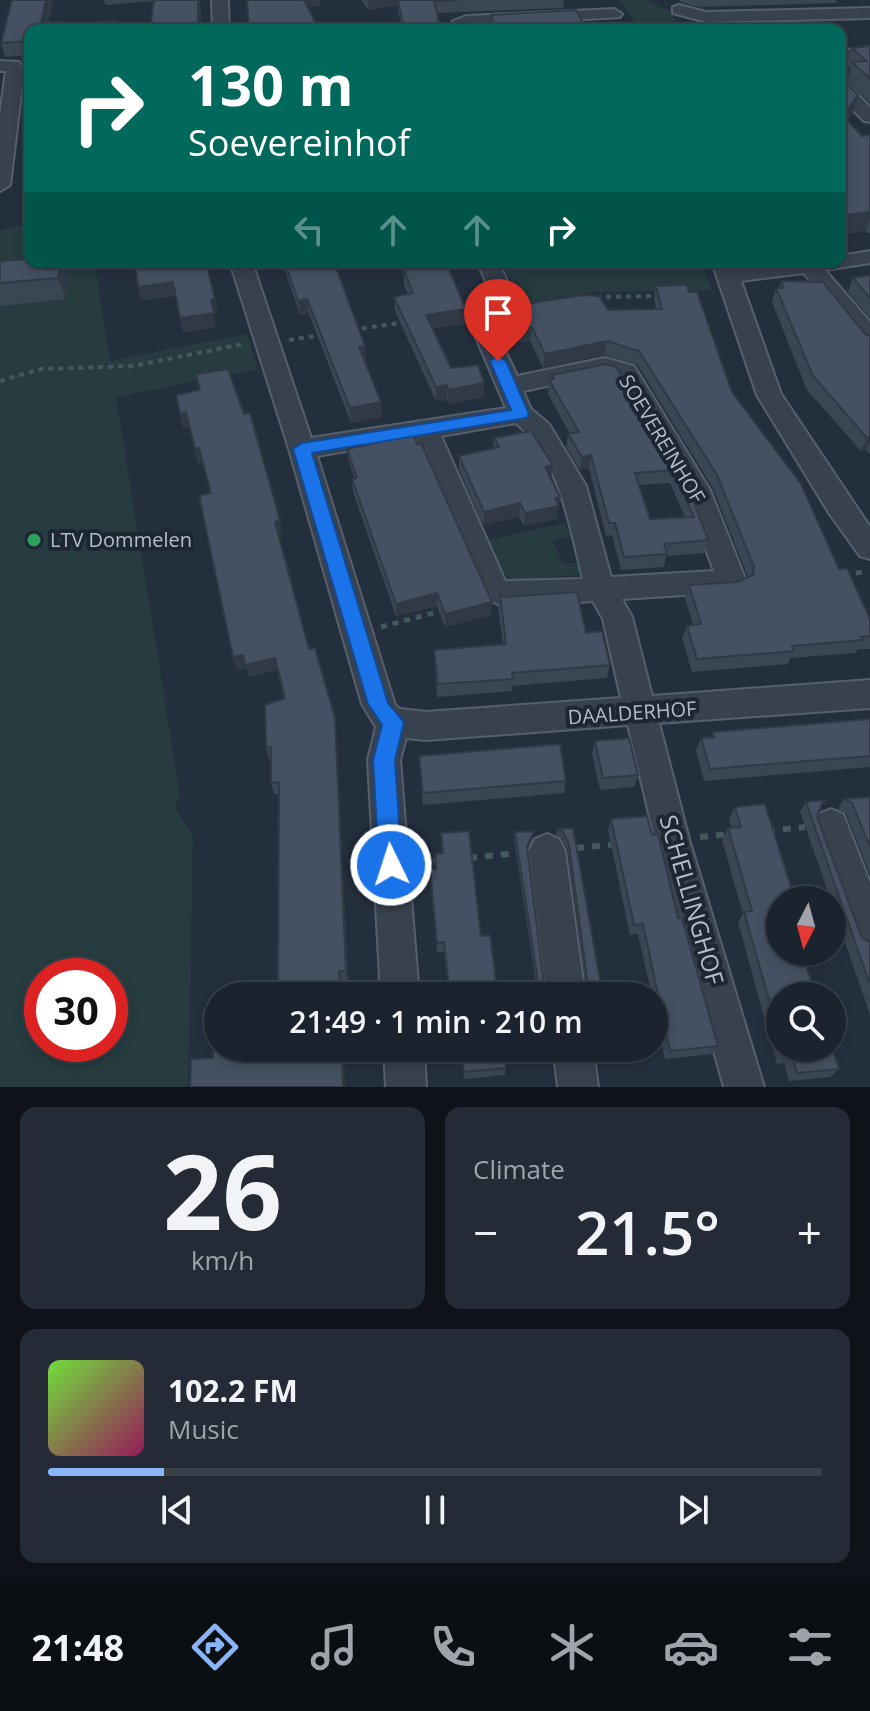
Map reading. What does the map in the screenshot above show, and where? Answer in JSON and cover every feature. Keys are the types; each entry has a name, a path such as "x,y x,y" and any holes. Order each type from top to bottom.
{"street":[{"path":"220,0 221,24"},
{"path":"679,10 706,17 870,13"},
{"path":"459,24 466,21 615,14"},
{"path":"846,55 870,52"},
{"path":"0,185 5,102 15,68"},
{"path":"846,93 870,117"},
{"path":"846,261 870,257"},
{"path":"242,268 359,632 378,704 384,715 393,722 384,760 399,982"},
{"path":"491,268 500,289 487,313 487,335 521,414 540,430 573,486 600,588 617,617 642,713"},
{"path":"753,268 725,269 769,395 839,506 868,541"},
{"path":"812,268 870,341"},
{"name":"SOEVEREINHOF","path":"509,386 605,366 625,372 697,490 732,581 600,588"},
{"path":"302,449 521,414"},
{"path":"426,431 494,589 504,595 600,588"},
{"name":"DAALDERHOF","path":"393,722 426,726 642,713 870,694"},
{"name":"SCHELLINGHOF","path":"642,713 672,839 744,1087"},
{"path":"831,825 870,932"},
{"path":"547,851 564,982"},
{"path":"405,1062 406,1087"},
{"path":"575,1062 578,1087"}],"path":[{"path":"585,298 659,296"},
{"path":"341,332 415,320"},
{"path":"0,381 41,369 133,366 266,341 326,334"},
{"path":"840,574 870,572"},
{"path":"359,632 504,595"},
{"path":"759,832 831,825"},
{"path":"672,839 744,833"},
{"path":"391,865 625,844"}],"green space":[{"path":"620,0 645,0 681,16 673,17 679,24 637,24"},
{"path":"24,225 24,268 95,268 110,361 247,334 257,369 116,397 180,795 175,808 193,837 188,1087 0,1087 0,230"},
{"path":"504,268 703,268 712,290 595,292 501,307 513,287"},
{"path":"565,523 571,536 553,541 563,564 584,563 587,574 517,580 507,578 499,568 488,540"}],"building":[{"path":"12,0 46,0 41,23 57,24 24,24 24,41 1,43"},
{"path":"154,0 198,0 198,24 151,24"},
{"path":"247,0 304,0 316,24 249,24"},
{"path":"398,0 459,0 434,1 440,24 403,24"},
{"path":"576,10 584,24 493,24 491,15"},
{"path":"114,21 114,24 80,24"},
{"path":"870,46 870,79 852,62 866,61 852,48"},
{"path":"846,83 858,95 846,112"},
{"path":"846,119 862,136 870,135 870,212 846,215"},
{"path":"24,259 24,268 59,268 58,278 0,283 0,261"},
{"path":"136,268 207,268 215,299 211,300 214,313 180,318 173,282 138,287"},
{"path":"287,268 336,268 365,346 359,347 381,402 350,408 307,299 298,301"},
{"path":"449,268 466,309 426,315 451,368 478,365 484,383 448,390 447,385 436,387 394,297 413,293 406,270"},
{"path":"870,275 870,298 853,278"},
{"path":"781,281 823,282 865,334 870,336 870,437 867,438 813,376 776,288 784,288"},
{"path":"687,285 689,292 697,292 732,392 801,484 839,569 847,568 870,619 870,636 861,637 863,640 792,646 794,651 697,659 687,626 701,624 689,585 737,582 753,575 754,567 717,475 639,351 607,341 545,354 532,327 522,328 511,306 584,295 599,296 608,310 662,309 656,286"},
{"path":"606,364 616,367 685,479 708,540 664,544 667,554 624,557 615,523 609,523 591,455 582,457 568,434 579,432 549,380 554,379 552,375","holes":["673,470 694,517 650,519 635,473"]},
{"path":"228,369 244,414 250,413 280,520 275,522 309,649 315,648 335,718 346,971 339,971 340,982 278,982 279,782 271,783 271,747 266,747 265,705 285,698 275,658 245,665 243,655 233,657 199,496 211,493 199,448 195,449 186,412 180,414 176,395 200,390 196,374"},
{"path":"531,431 553,465 545,467 560,497 555,498 559,506 525,513 520,503 484,512 459,456 499,447 494,438"},
{"path":"414,435 417,444 421,443 492,602 445,614 437,593 396,604 352,479 357,478 347,449"},
{"path":"577,592 586,633 602,631 610,665 512,673 513,679 438,684 434,650 506,644 500,594 505,597"},
{"path":"870,719 870,756 710,769 701,738 714,737 713,732"},
{"path":"629,738 638,775 603,778 595,741"},
{"path":"560,744 566,781 423,793 419,756"},
{"path":"870,797 870,847 852,803 844,799"},
{"path":"827,800 822,803 817,817 843,886 835,886 806,802"},
{"path":"765,804 791,886 766,886 766,966 806,966 812,982 766,982 766,989 744,912 752,911 728,828 741,827 735,807"},
{"path":"647,816 652,835 658,834 678,918 682,918 718,1046 670,1051 668,982 655,982 643,924 634,925 611,819"},
{"path":"573,828 600,982 588,982 569,845 563,832 558,829"},
{"path":"469,831 481,936 490,935 496,982 448,982 444,942 437,943 430,869 436,869 435,854 443,853 441,833"},
{"path":"534,831 527,846 544,982 538,982 515,832"},
{"path":"846,895 862,938 870,942 870,985 846,916"},
{"path":"204,1058 204,1062 342,1062 343,1087 190,1087 191,1059"},
{"path":"463,1062 505,1062 506,1068 464,1072"},
{"path":"794,1062 837,1062 839,1069 797,1073"}],"place":[{"name":"LTV Dommelen","path":"34,540"}],"route":[{"path":"391,865 384,760 393,722 384,715 378,704 302,449 521,414 498,361"}]}
